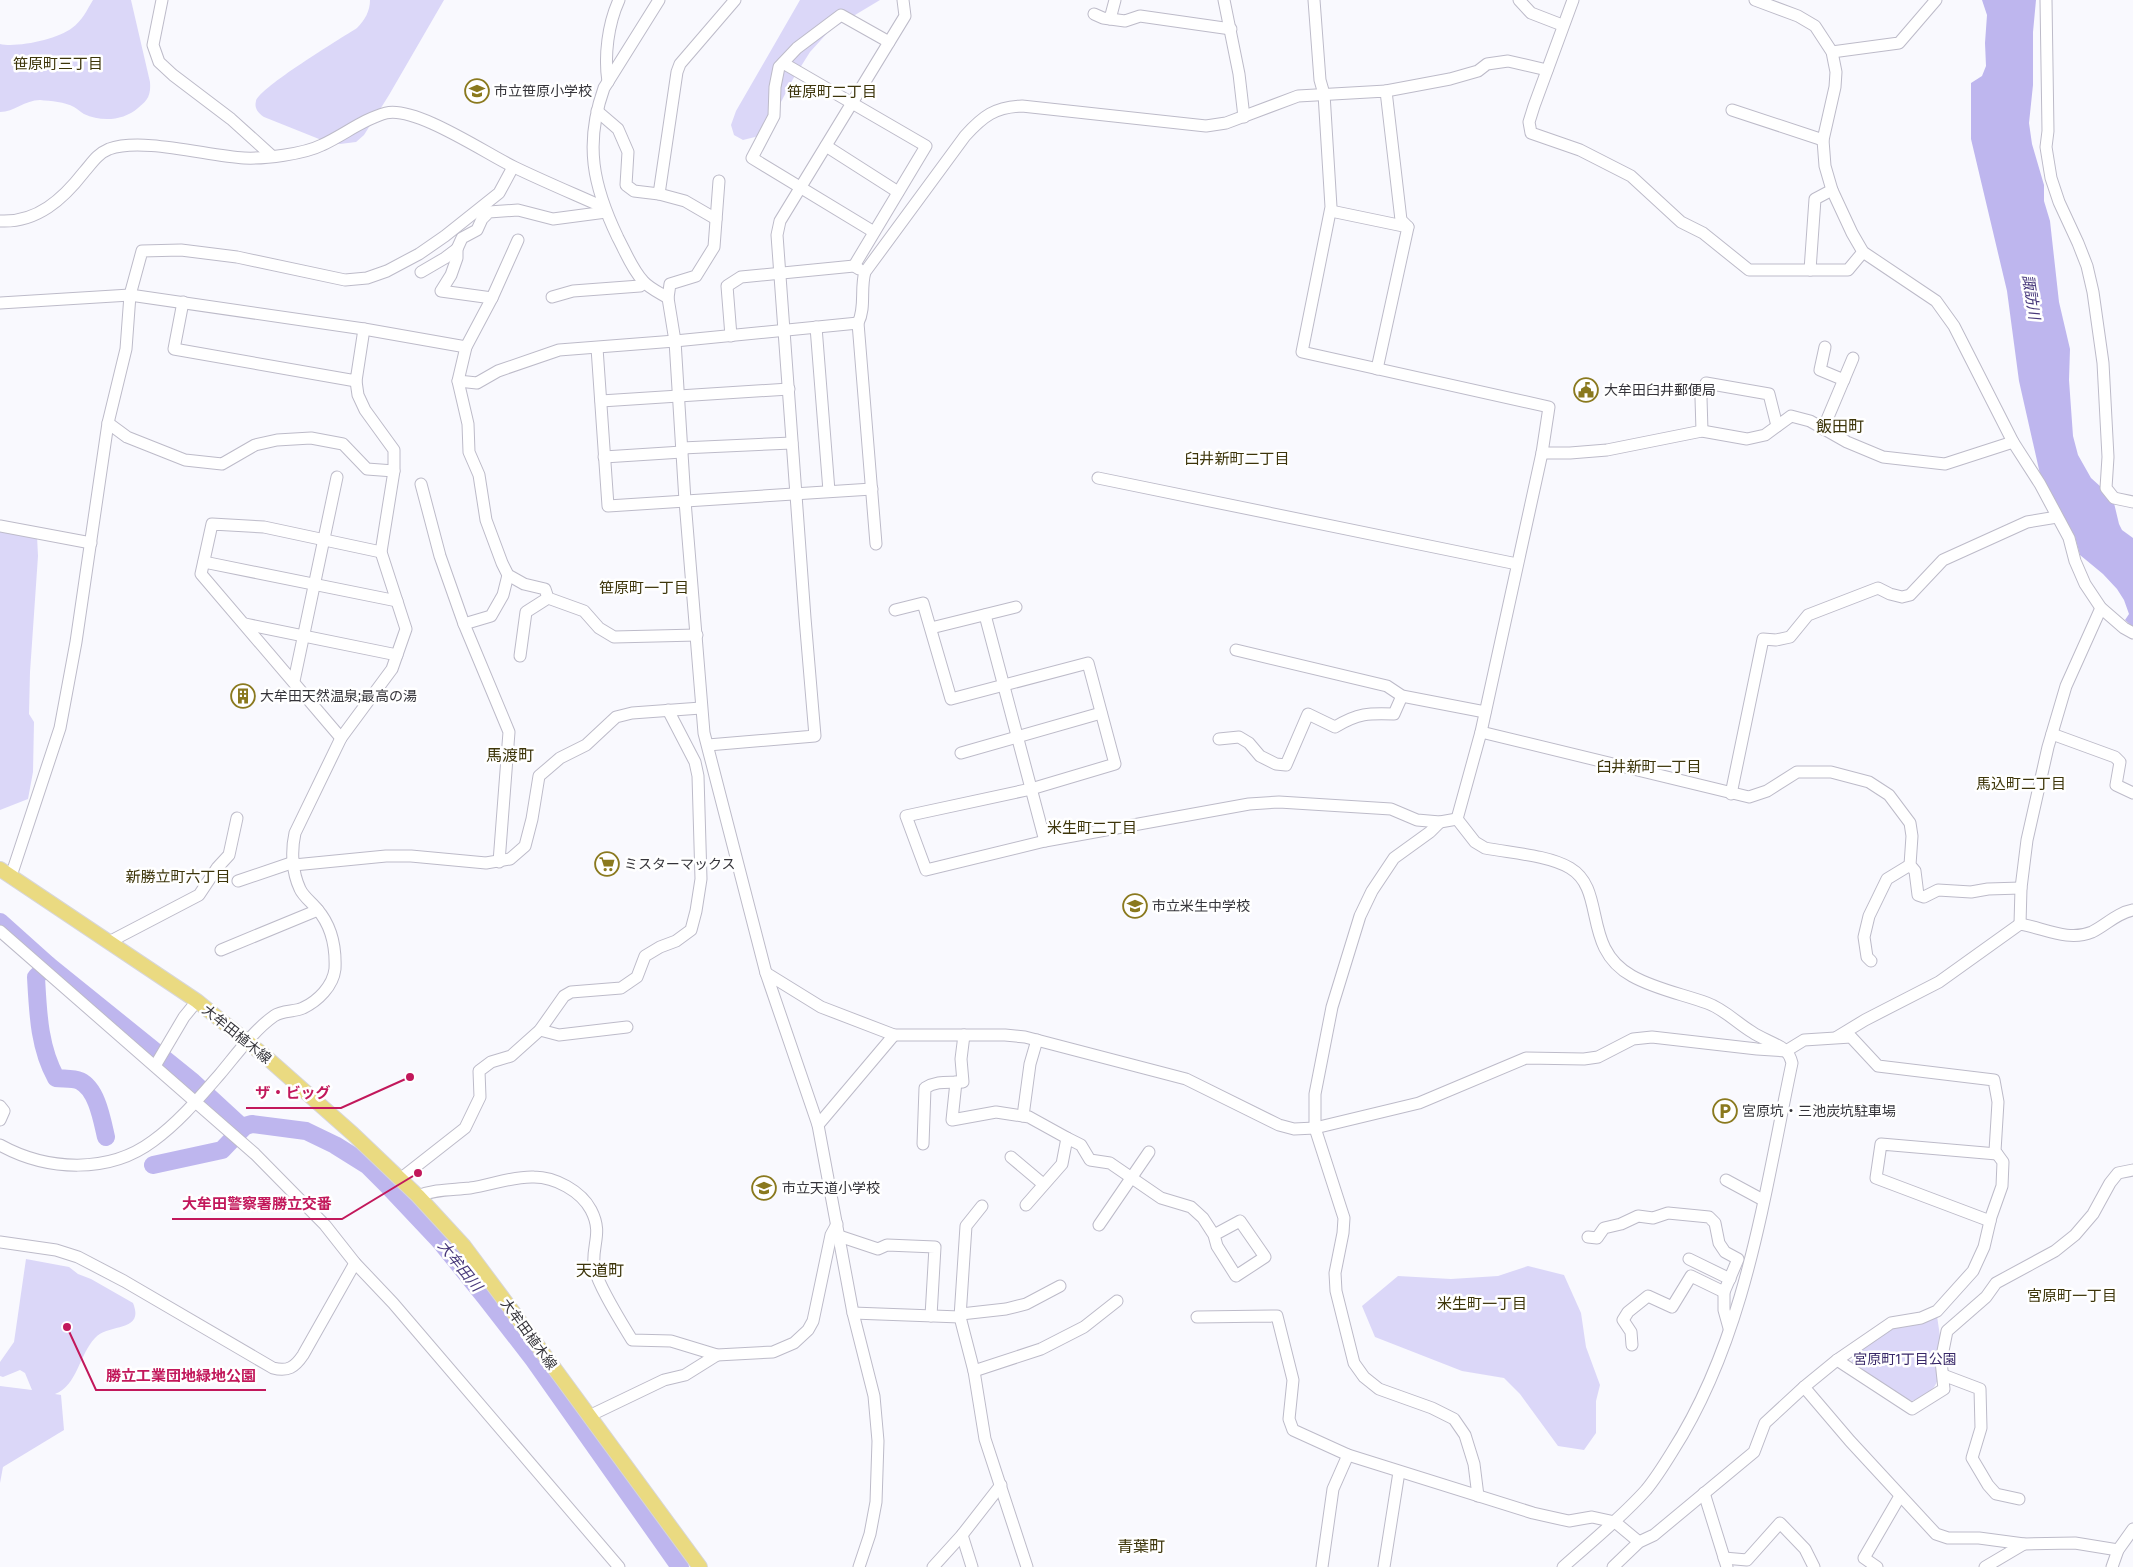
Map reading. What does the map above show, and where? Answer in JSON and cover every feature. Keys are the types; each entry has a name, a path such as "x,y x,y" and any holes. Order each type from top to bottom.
{"main road":[{"name":"大牟田植木線","path":"5,873 197,1001 248,1042 353,1134 418,1196 464,1246 700,1567"}],"street":[{"path":"162,0 153,45 159,62 173,75 231,119 272,156"},
{"path":"608,82 606,69 608,41 615,8 619,0"},
{"path":"659,0 608,82 594,119 593,148 597,187 605,210 632,267 644,283 668,298"},
{"path":"659,194 677,72 680,64 735,0"},
{"path":"708,745 816,736 777,235 780,221 905,16 904,0"},
{"path":"1110,19 1114,0"},
{"path":"1224,0 1240,74 1244,117"},
{"path":"1314,0 1320,80 1324,94 1331,211 1302,352 1549,407 1542,453 1481,732 1457,819"},
{"path":"1519,0 1531,13 1562,25"},
{"path":"1573,0 1568,19 1562,25 1531,117 1531,133 1580,150 1631,176 1681,222 1703,233 1749,270 1848,270 1862,252"},
{"path":"1755,0 1798,16 1815,26 1832,52 1836,72 1835,87 1823,140 1825,166 1832,190 1852,233 1862,252 1936,301 1954,326 2013,442 2040,484 2069,538 2075,560 2085,584 2101,608 2130,633"},
{"path":"1832,52 1899,43 1936,0"},
{"path":"2046,0 2048,131 2046,147 2051,178 2059,202 2081,251 2093,292 2103,363 2108,457 2106,488 2114,498 2133,502"},
{"path":"1094,14 1126,21 1140,16 1231,29"},
{"path":"874,232 752,158 774,116 775,87 779,67 797,48 841,15 889,42"},
{"path":"876,544 858,323 861,317 865,272 964,136 994,110 1006,106 1022,106 1206,126 1226,123 1298,96 1386,91 1450,79 1478,71 1487,64 1508,61 1547,70"},
{"path":"783,63 926,146 854,266"},
{"path":"1386,91 1401,220 1408,227"},
{"path":"1732,110 1823,140"},
{"path":"597,111 618,129 628,152 626,185 634,191 659,194 685,201 716,220"},
{"path":"0,221 16,220 49,209 66,193 93,159 108,149 151,146 244,158 288,155 319,147 364,122 388,113 403,112 434,125 513,167 605,210"},
{"path":"826,146 898,192"},
{"path":"5,873 60,728 76,642 108,423 126,349 130,295 142,252 181,250 237,256 345,280 367,278 387,271 419,254 445,236 499,193 513,167"},
{"path":"719,181 714,247 696,276 670,284 668,298 676,341 685,501 697,635 701,708 704,733 766,973 818,1125 853,1313 874,1396 878,1441 876,1502 870,1534 859,1567"},
{"path":"1810,270 1815,199 1832,190"},
{"path":"492,298 441,291 451,275 457,258 457,249 462,238 477,230 482,219 489,212 518,210 553,219 605,210"},
{"path":"1331,211 1408,227"},
{"path":"1377,369 1408,227"},
{"path":"518,240 492,298 466,347 458,381 468,424 469,452 479,476 486,520 502,564 508,575 524,584 545,589 548,598"},
{"path":"421,272 457,249"},
{"path":"731,336 727,286 741,277 854,266 865,272"},
{"path":"552,297 573,291 640,286 644,283"},
{"path":"0,303 130,295 364,329 466,347"},
{"path":"183,302 174,349 356,380"},
{"path":"458,381 477,383 498,371 559,350 676,341 858,323"},
{"path":"816,327 829,492"},
{"path":"0,1144 32,1159 60,1166 106,1162 132,1153 152,1142 198,1100 248,1042 275,1015 303,1009 321,997 331,983 335,969 329,926 300,890 292,850 295,833 341,738 392,669 406,629 381,552 394,471 394,450 365,410 358,395 356,380 364,329"},
{"path":"597,348 608,506 872,489"},
{"path":"1825,348 1820,370 1844,380"},
{"path":"1824,429 1853,358"},
{"path":"1702,431 1700,398 1706,384 1770,394 1777,426"},
{"path":"601,401 789,389"},
{"path":"1542,453 1607,450 1702,431 1747,439 1765,435 1791,416 1810,421 1847,442 1883,456 1945,464 2013,442"},
{"path":"108,423 127,437 185,460 205,464 222,464 255,446 269,442 311,438 343,444 367,469 394,471"},
{"path":"604,457 792,443"},
{"path":"294,681 337,477"},
{"path":"1098,478 1517,564"},
{"path":"420,484 440,556 464,624 509,732 499,862"},
{"path":"1731,794 1763,639 1776,640 1790,637 1808,615 1878,588 1902,597 1910,595 1943,560 2027,522 2057,517"},
{"path":"341,738 201,574 212,524 264,527 381,552"},
{"path":"0,526 91,543"},
{"path":"204,562 397,601"},
{"path":"464,624 490,616 503,595 508,575"},
{"path":"548,598 584,611 599,628 614,637 697,635"},
{"path":"520,656 526,612 548,598"},
{"path":"896,610 923,604 952,699 1088,663 1115,764 1031,789 906,816 926,870 1045,841 1249,804 1279,802 1391,809 1417,820 1440,822 1457,819"},
{"path":"931,628 1016,607"},
{"path":"2020,924 2021,888 2027,840 2052,734 2066,686 2101,608"},
{"path":"985,615 1045,841"},
{"path":"245,624 397,655"},
{"path":"1236,650 1387,686 1402,696 1485,712"},
{"path":"1219,739 1239,737 1249,743 1260,756 1276,764 1286,765 1308,714 1335,727 1350,718 1364,713 1394,714 1402,696"},
{"path":"238,880 294,863 386,856 411,856 486,863 510,859 526,846 539,776 560,758 586,745 616,717 632,713 701,708"},
{"path":"400,1179 465,1128 480,1097 479,1071 491,1062 511,1056 540,1030 564,996 572,992 621,988 637,977 645,956 660,947 676,941 691,930 701,879 698,776 695,762 668,710"},
{"path":"962,752 1101,713"},
{"path":"1481,732 1749,798 1767,792 1796,772 1831,772 1869,782 1889,795 1910,823 1912,836 1910,865 1915,871 1918,895 1924,897 1938,890 1971,892 1988,889 2021,888"},
{"path":"2052,734 2115,756 2120,762 2116,785 2133,793"},
{"path":"109,942 200,895 217,868 229,855 235,835 237,818"},
{"path":"1457,819 1475,842 1485,848 1557,862 1581,876 1587,886 1600,940 1606,954 1616,965 1630,976 1646,984 1709,1004 1786,1051 1792,1063 1759,1199 1747,1271 1711,1379 1688,1426 1647,1489 1614,1522 1563,1567"},
{"path":"1440,822 1430,832 1394,858 1372,891 1360,916 1332,1007 1315,1094 1315,1128 1344,1218 1343,1233 1334,1273 1336,1291 1354,1363 1364,1377 1379,1389 1432,1408 1454,1420 1465,1435 1474,1464 1478,1496"},
{"path":"1870,962 1867,957 1864,937 1869,916 1887,879 1910,865"},
{"path":"221,950 318,910"},
{"path":"2020,924 2066,936 2091,932 2115,917 2133,910"},
{"path":"1837,1037 1865,1020 1939,982 2020,924"},
{"path":"0,931 198,1100 319,1219 619,1567"},
{"path":"766,973 821,1007 894,1035 1005,1035 1037,1040 1186,1079 1279,1125 1294,1128 1315,1128 1419,1102 1526,1058 1584,1059 1598,1057 1633,1039 1641,1037 1786,1051 1804,1040 1851,1037 1878,1066 1994,1080 1998,1102 1995,1151 2003,1162 2002,1186 1990,1221 1984,1248 1973,1271 1937,1311 1921,1318 1891,1323 1837,1360 1804,1387 1765,1423 1754,1452 1654,1535 1639,1542 1613,1567"},
{"path":"156,1064 184,1017 197,1001"},
{"path":"540,1030 558,1035 627,1027"},
{"path":"818,1125 894,1035"},
{"path":"923,1144 925,1088 932,1084 946,1081 963,1082 961,1059 964,1035"},
{"path":"1023,1116 1030,1064 1037,1040"},
{"path":"956,1082 952,1120 996,1112 1029,1118 1081,1145 1090,1160 1110,1163 1161,1198 1191,1207 1203,1218 1236,1276 1265,1257 1240,1222 1214,1235"},
{"path":"0,1106 4,1111 0,1120"},
{"path":"1026,1205 1062,1164 1067,1138"},
{"path":"1990,1221 1876,1178 1882,1144 1997,1154"},
{"path":"1099,1225 1149,1152"},
{"path":"1012,1157 1043,1184"},
{"path":"1837,1360 1912,1409 1944,1389 1941,1361 1947,1331 1986,1297 1996,1283 2055,1251 2075,1235 2093,1214 2110,1183 2118,1173 2133,1170"},
{"path":"418,1196 431,1191 471,1188 534,1177 567,1187 582,1196 591,1210 598,1233 594,1266 606,1294 632,1340 671,1341 717,1355 773,1352 794,1343 808,1330 813,1321 831,1235 838,1230"},
{"path":"1726,1180 1759,1199"},
{"path":"1750,1223 1759,1199"},
{"path":"982,1206 966,1226 960,1316 974,1371 985,1439 1027,1567"},
{"path":"1588,1237 1597,1238 1604,1228 1621,1224 1638,1216 1653,1218 1668,1213 1709,1217 1715,1223 1719,1243 1725,1252 1738,1259 1724,1292 1724,1310 1729,1328"},
{"path":"838,1230 878,1249 887,1245 935,1247 931,1316"},
{"path":"0,1242 56,1250 78,1257 124,1281 273,1368 281,1370 296,1365 303,1355 355,1263"},
{"path":"1689,1259 1730,1279"},
{"path":"1632,1345 1632,1332 1623,1320 1628,1312 1648,1296 1672,1307 1691,1276 1724,1292"},
{"path":"853,1313 960,1316 1026,1304 1060,1286"},
{"path":"974,1371 1040,1349 1084,1327 1116,1301"},
{"path":"1197,1317 1277,1316 1293,1380 1290,1419 1293,1430 1348,1455 1478,1496 1569,1521 1592,1517 1614,1522 1639,1542"},
{"path":"589,1416 664,1380 685,1375 717,1355"},
{"path":"1943,1375 1980,1389 1981,1428 1972,1458 1988,1485 1996,1494 2019,1499"},
{"path":"1804,1387 1936,1534 1948,1538 1979,1538 2024,1544 2075,1543 2118,1550"},
{"path":"1322,1567 1333,1489 1348,1455"},
{"path":"1384,1567 1399,1472"},
{"path":"933,1567 1001,1485"},
{"path":"1704,1492 1726,1563 1747,1560 1780,1523 1805,1549 1814,1567"},
{"path":"1877,1567 1864,1558 1900,1496"},
{"path":"962,1534 972,1567"},
{"path":"2112,1567 2118,1550 2132,1534"},
{"path":"1985,1567 2024,1544"}],"green space":[{"path":"93,0 131,0 150,82 149,94 144,102 126,116 112,119 91,117 66,104 40,100 0,112 0,44 27,44 66,32 79,22"},
{"path":"370,0 444,0 364,135 356,142 340,144 324,141 260,114 256,108 256,101 261,94 285,75 357,28 366,15"},
{"path":"800,0 880,0 830,30 810,52 793,79 770,123 759,136 743,140 734,135 731,125 736,111"},
{"path":"0,521 26,525 37,536 38,556 29,714 34,722 33,772 28,799 0,810"},
{"path":"26,1259 69,1267 78,1274 91,1279 133,1303 135,1313 134,1319 130,1323 101,1333 95,1338 68,1384 55,1394 61,1395 64,1430 3,1467 0,1483 0,1386 32,1390 25,1373 20,1370 3,1377 0,1376 0,1362 14,1342"},
{"path":"1528,1266 1564,1275 1581,1313 1586,1347 1600,1385 1596,1401 1596,1433 1584,1450 1558,1446 1520,1394 1504,1378 1462,1371 1375,1337 1362,1306 1398,1276 1451,1279 1498,1276"},
{"name":"宮原町1丁目公園","path":"1937,1316 1941,1343 1938,1379 1934,1387 1924,1395 1912,1401 1900,1396 1851,1361 1861,1353 1861,1350 1896,1326"}],"water":[{"name":"諏訪川","path":"1982,0 2036,0 2033,32 2033,85 2029,123 2032,144 2044,185 2044,201 2050,221 2059,302 2070,349 2069,380 2073,436 2078,455 2091,478 2114,503 2122,530 2133,538 2133,627 2125,620 2129,614 2124,600 2117,589 2103,574 2080,555 2075,537 2040,474 2019,381 2007,291 1971,139 1971,83 1982,76 1986,66 1987,15"}],"waterway":[{"name":"大牟田川","path":"0,922 48,965 36,977 40,1029 50,1066 56,1078 80,1081 91,1091 98,1106 106,1137"},
{"path":"48,965 193,1082 243,1128"},
{"name":"大牟田川","path":"153,1165 222,1150 245,1126 252,1124 306,1131 335,1145 367,1165 440,1241 486,1298 534,1360 680,1567"}],"place":[{"name":"市立笹原小学校","path":"477,91"},
{"name":"大牟田臼井郵便局","path":"1586,390"},
{"name":"大牟田天然温泉;最高の湯","path":"243,696"},
{"name":"ミスターマックス","path":"607,864"},
{"name":"市立米生中学校","path":"1135,906"},
{"name":"ザ・ビッグ","path":"410,1077"},
{"name":"宮原坑・三池炭坑駐車場","path":"1725,1111"},
{"name":"大牟田警察署勝立交番","path":"418,1173"},
{"name":"市立天道小学校","path":"764,1188"},
{"name":"勝立工業団地緑地公園","path":"67,1327"}],"district":[{"name":"笹原町三丁目","path":"58,64"},
{"name":"笹原町二丁目","path":"832,92"},
{"name":"飯田町","path":"1840,426"},
{"name":"臼井新町二丁目","path":"1237,459"},
{"name":"笹原町一丁目","path":"644,588"},
{"name":"馬渡町","path":"510,755"},
{"name":"臼井新町一丁目","path":"1649,767"},
{"name":"馬込町二丁目","path":"2021,784"},
{"name":"米生町二丁目","path":"1092,828"},
{"name":"新勝立町六丁目","path":"178,877"},
{"name":"天道町","path":"600,1270"},
{"name":"宮原町一丁目","path":"2072,1296"},
{"name":"米生町一丁目","path":"1482,1304"},
{"name":"青葉町","path":"1141,1546"}]}
